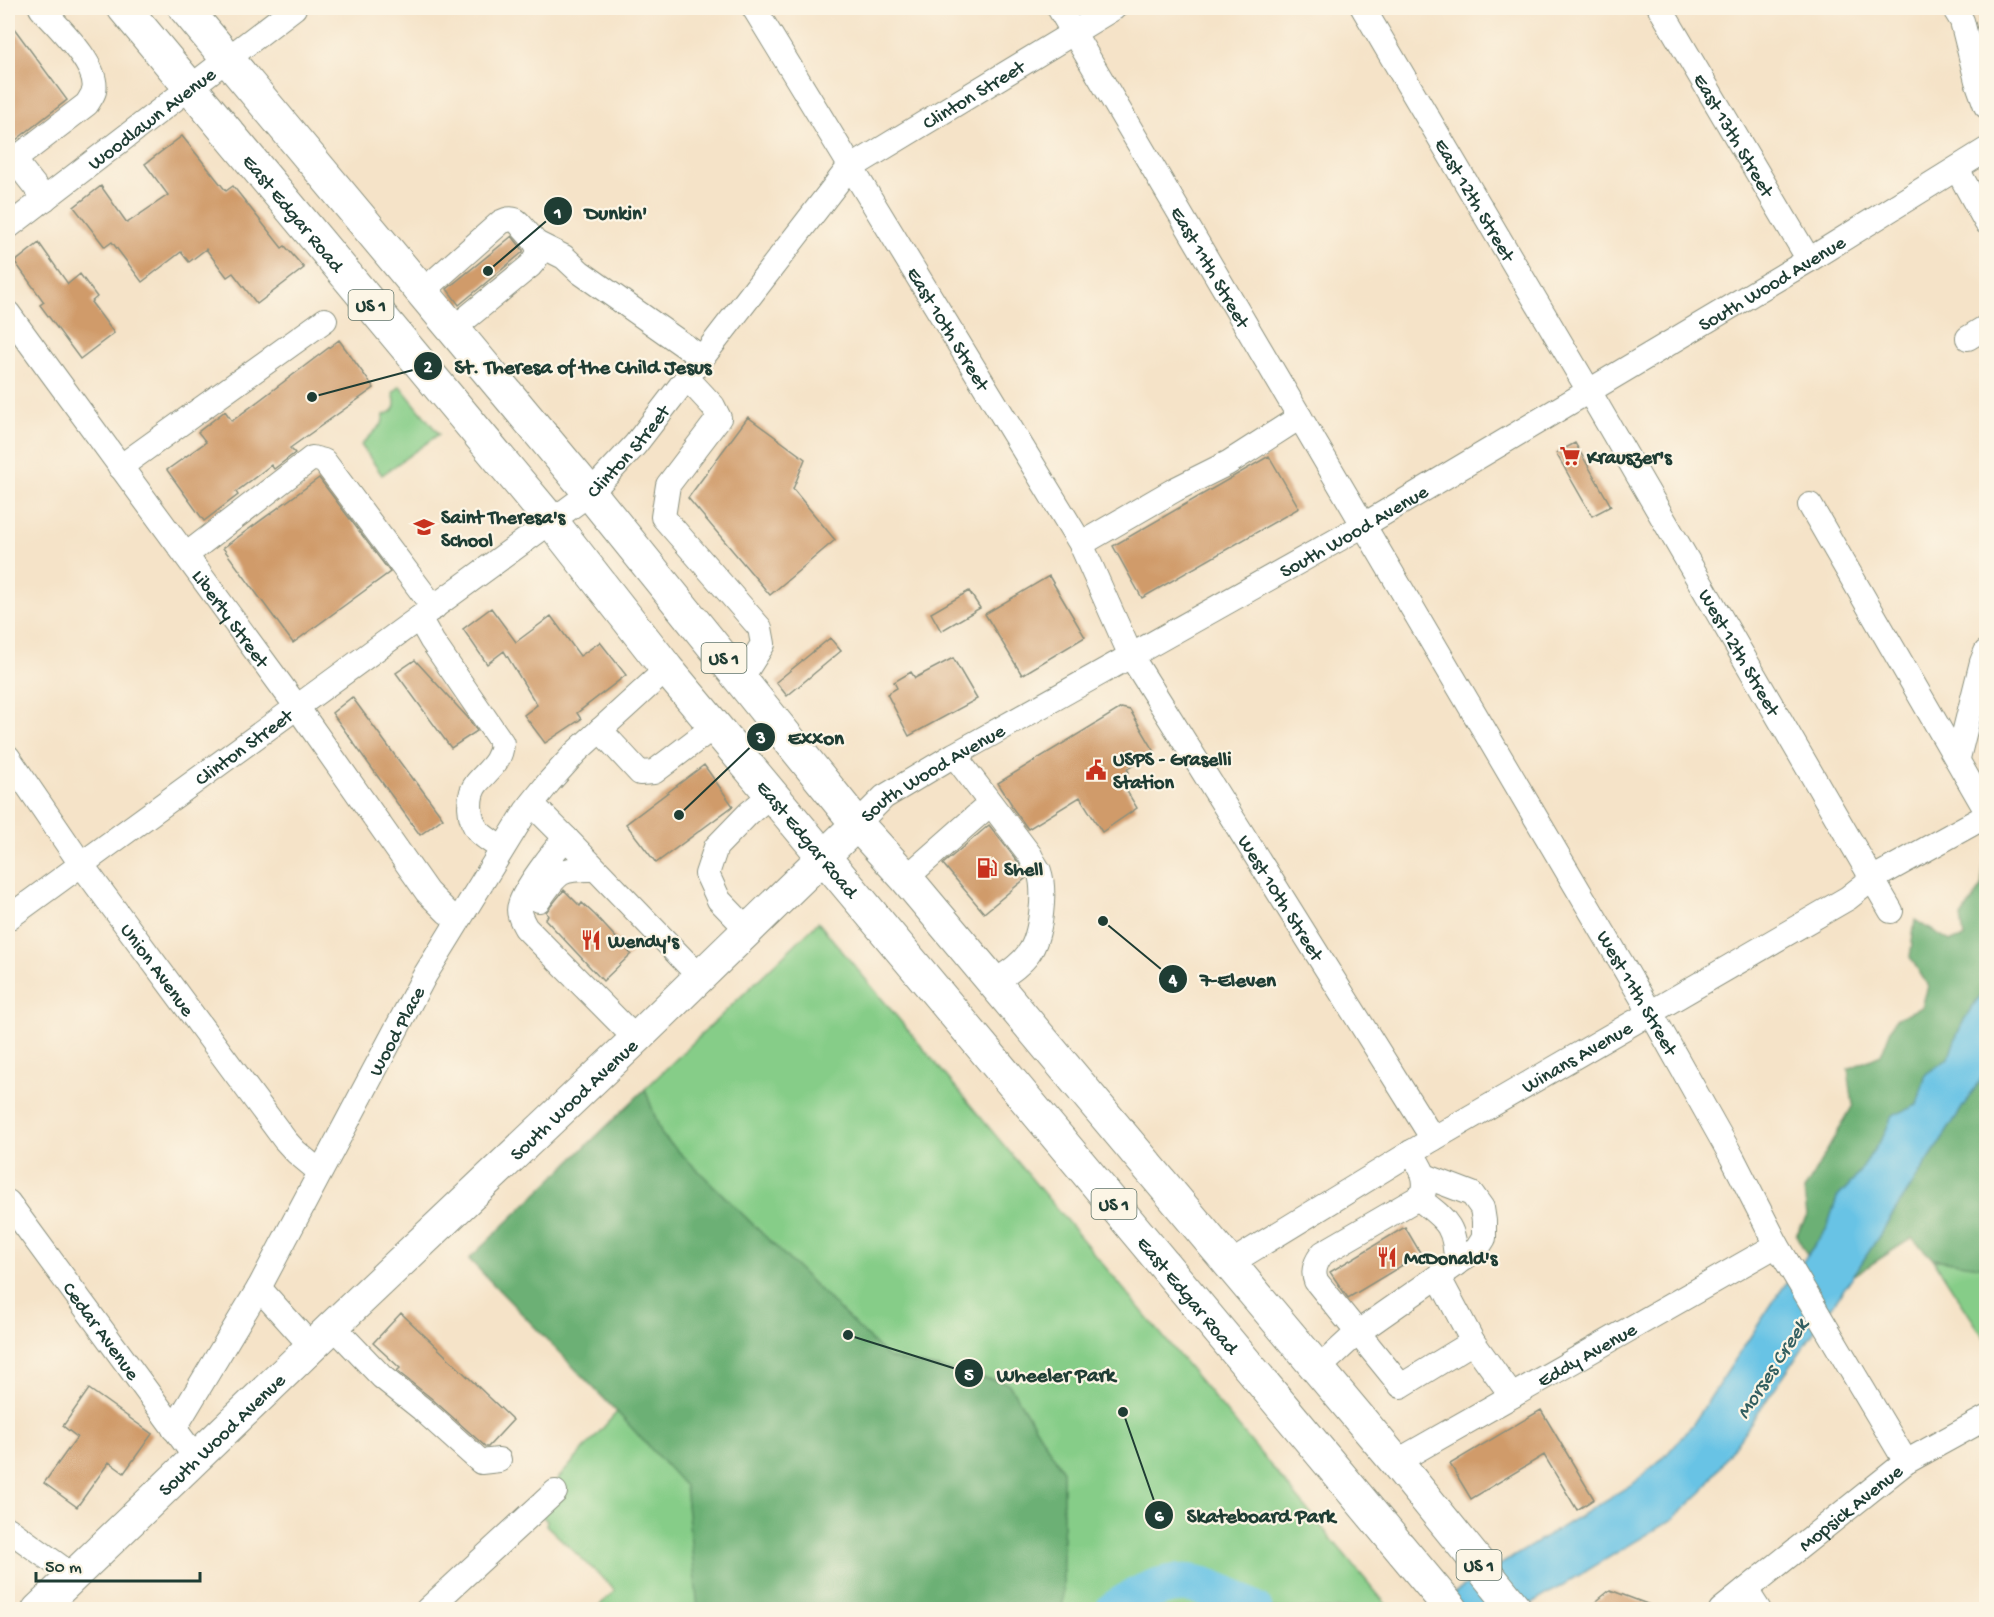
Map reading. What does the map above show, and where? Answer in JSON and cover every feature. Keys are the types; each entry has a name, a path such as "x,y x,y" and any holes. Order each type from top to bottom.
{"highway":[{"name":"East Edgar Road","path":"124,8 552,522 667,669 1452,1610"},
{"name":"US 1","path":"185,8 590,493 857,824 906,879 1396,1462 1516,1610"}],"main road":[{"name":"South Wood Avenue","path":"39,1610 322,1336 636,1040 857,824"}],"street":[{"path":"41,8 87,61 94,78 94,92 87,104 11,156 45,199"},
{"name":"Woodlawn Avenue","path":"8,227 292,8"},
{"name":"East 10th Street","path":"754,8 1081,544 1131,656"},
{"name":"East 11th Street","path":"1059,8 1364,525"},
{"name":"Clinton Street","path":"8,918 590,493 635,445 847,170 1114,8"},
{"name":"East 12th Street","path":"1363,8 1589,391"},
{"name":"East 13th Street","path":"1660,8 1809,261"},
{"path":"1954,8 1962,21 1977,81 1986,106"},
{"name":"South Wood Avenue","path":"857,824 884,797 954,755 1364,525 1809,261 1986,150"},
{"path":"1957,169 1986,222"},
{"path":"419,288 501,222 511,219 517,221 538,244 564,257 580,272 702,358"},
{"path":"453,329 537,259 538,244"},
{"name":"Liberty Street","path":"8,313 297,707 427,892 458,920"},
{"path":"120,467 326,320"},
{"path":"687,378 713,406 718,418 668,484 663,517 760,628 763,644 741,679"},
{"name":"West 12th Street","path":"1589,391 1891,911"},
{"path":"1081,544 1228,463 1300,417"},
{"path":"186,555 312,458 324,461 401,565 426,613 432,641 502,743 501,752 491,770 471,792 470,807 478,831 502,849"},
{"path":"1810,505 1986,810"},
{"name":"West 11th Street","path":"1364,525 1651,1012 1732,1157 1777,1245 1906,1462"},
{"path":"1958,758 1986,652"},
{"name":"West 10th Street","path":"1131,656 1433,1138"},
{"name":"Wood Place","path":"174,1429 259,1288 425,975 502,849 532,804 561,768 667,669"},
{"path":"600,730 640,773 654,772 716,725"},
{"path":"954,755 1030,855 1039,872 1042,889 1041,915 1030,952 1018,966 993,983"},
{"name":"Union Avenue","path":"8,757 81,864 285,1140 320,1172"},
{"path":"748,930 718,900 707,874 716,847 748,813 772,794"},
{"path":"532,804 699,976"},
{"path":"906,879 990,804"},
{"name":"Winans Avenue","path":"1229,1264 1433,1138 1848,898 1872,879 1986,816"},
{"path":"566,838 554,850 519,907 520,918 526,928 636,1040"},
{"path":"571,974 566,951 534,918 535,906 549,884 562,870 594,869"},
{"path":"1412,1152 1421,1187 1450,1227 1456,1244 1447,1270 1473,1342 1512,1396"},
{"path":"1318,1370 1357,1333 1477,1249 1484,1238 1482,1208 1472,1194 1421,1187 1323,1253 1317,1260 1314,1276 1357,1333 1401,1386 1473,1342"},
{"name":"Cedar Avenue","path":"8,1202 196,1458"},
{"name":"Eddy Avenue","path":"1396,1462 1777,1245"},
{"path":"259,1288 322,1336 382,1377 481,1462 500,1460"},
{"name":"Mopsick Avenue","path":"1721,1610 1752,1600 1906,1462 1986,1418"},
{"path":"427,1610 555,1492"},
{"path":"8,1529 73,1576"}],"green space":[{"path":"400,386 439,434 382,475 361,445 382,424 384,415 393,409 395,401 393,393"},
{"path":"1986,849 1986,990 1963,1022 1949,1058 1926,1074 1917,1105 1892,1116 1884,1135 1854,1180 1837,1198 1826,1230 1807,1255 1796,1235 1807,1216 1804,1191 1853,1105 1848,1069 1881,1055 1895,1019 1922,1007 1928,986 1910,957 1915,920 1950,941 1964,938 1961,917 1981,888"},
{"path":"818,922 1390,1609 596,1609 615,1590 546,1525 547,1521 533,1507 617,1412 469,1259 645,1092 645,1089"},
{"path":"1986,1071 1986,1267 1933,1259 1912,1238 1853,1276"},
{"path":"645,1089 662,1135 889,1358 1008,1383 1063,1471 1063,1609 698,1609 685,1486 469,1259"},
{"path":"1933,1259 1986,1267 1986,1341"}],"water":[{"path":"1986,990 1986,1071 1853,1276 1703,1491 1673,1519 1523,1609 1426,1610 1634,1483 1667,1454 1693,1424 1777,1296 1826,1230 1837,1198 1854,1180 1884,1135 1892,1116 1917,1105 1926,1074 1949,1058 1963,1022"}],"building":[{"path":"8,20 67,100 16,140 8,129"},
{"path":"182,136 226,191 233,186 282,248 285,246 304,268 257,304 233,273 227,277 206,249 189,262 181,252 142,282 112,242 105,247 74,207 101,186 127,223 168,195 145,164"},
{"path":"512,236 523,252 459,305 447,289"},
{"path":"39,243 68,284 80,274 97,297 91,302 114,333 80,359 40,305 44,302 15,262"},
{"path":"339,340 374,388 290,448 295,453 274,469 271,465 236,492 238,495 204,521 167,470 206,442 198,432 225,411 232,421"},
{"path":"748,417 805,459 793,489 835,540 770,595 688,498"},
{"path":"1575,443 1611,506 1592,516 1556,453"},
{"path":"1269,456 1299,508 1142,598 1113,546"},
{"path":"319,478 390,572 293,643 223,548"},
{"path":"1049,576 1085,637 1022,675 985,614"},
{"path":"969,591 980,608 941,631 931,613"},
{"path":"491,608 516,642 551,616 580,656 600,642 626,675 577,713 581,719 545,743 524,715 537,705 504,651 487,664 463,629"},
{"path":"830,638 841,651 787,696 776,682"},
{"path":"953,658 977,699 909,736 887,694 897,688 894,682 911,672 915,678"},
{"path":"415,660 477,731 451,748 396,673"},
{"path":"352,697 443,818 420,835 332,713"},
{"name":"USPS - Graselli Station","path":"1121,708 1130,710 1155,752 1127,769 1129,772 1119,778 1137,808 1102,832 1080,797 1028,829 998,783"},
{"path":"704,765 733,806 656,863 626,824"},
{"name":"Shell","path":"989,825 1018,862 1026,878 984,913 943,864"},
{"name":"Wendy's","path":"564,890 580,906 582,903 595,915 631,954 603,981 545,919 548,916 546,912"},
{"path":"1405,1227 1421,1254 1348,1298 1330,1272"},
{"path":"401,1313 513,1420 488,1447 397,1371 400,1368 373,1343"},
{"path":"89,1389 152,1434 124,1473 109,1462 77,1507 44,1483 77,1437 63,1426"},
{"path":"1541,1410 1594,1499 1577,1510 1544,1455 1471,1499 1450,1464"},
{"path":"1610,1590 1658,1608 1658,1610 1586,1610"}],"waterway":[{"name":"Morses Creek","path":"1115,1610 1154,1589 1187,1583 1212,1589 1253,1610"}],"place":[{"name":"Dunkin'","path":"488,271"},
{"name":"St. Theresa of the Child Jesus","path":"312,397"},
{"name":"Krauszer's","path":"1570,456"},
{"name":"Saint Theresa's School","path":"424,527"},
{"name":"USPS - Graselli Station","path":"1096,770"},
{"name":"Exxon","path":"679,815"},
{"name":"Shell","path":"987,868"},
{"name":"7-Eleven","path":"1103,921"},
{"name":"Wendy's","path":"591,940"},
{"name":"McDonald's","path":"1387,1257"},
{"name":"Wheeler Park","path":"848,1335"},
{"name":"Skateboard Park","path":"1123,1412"}]}
